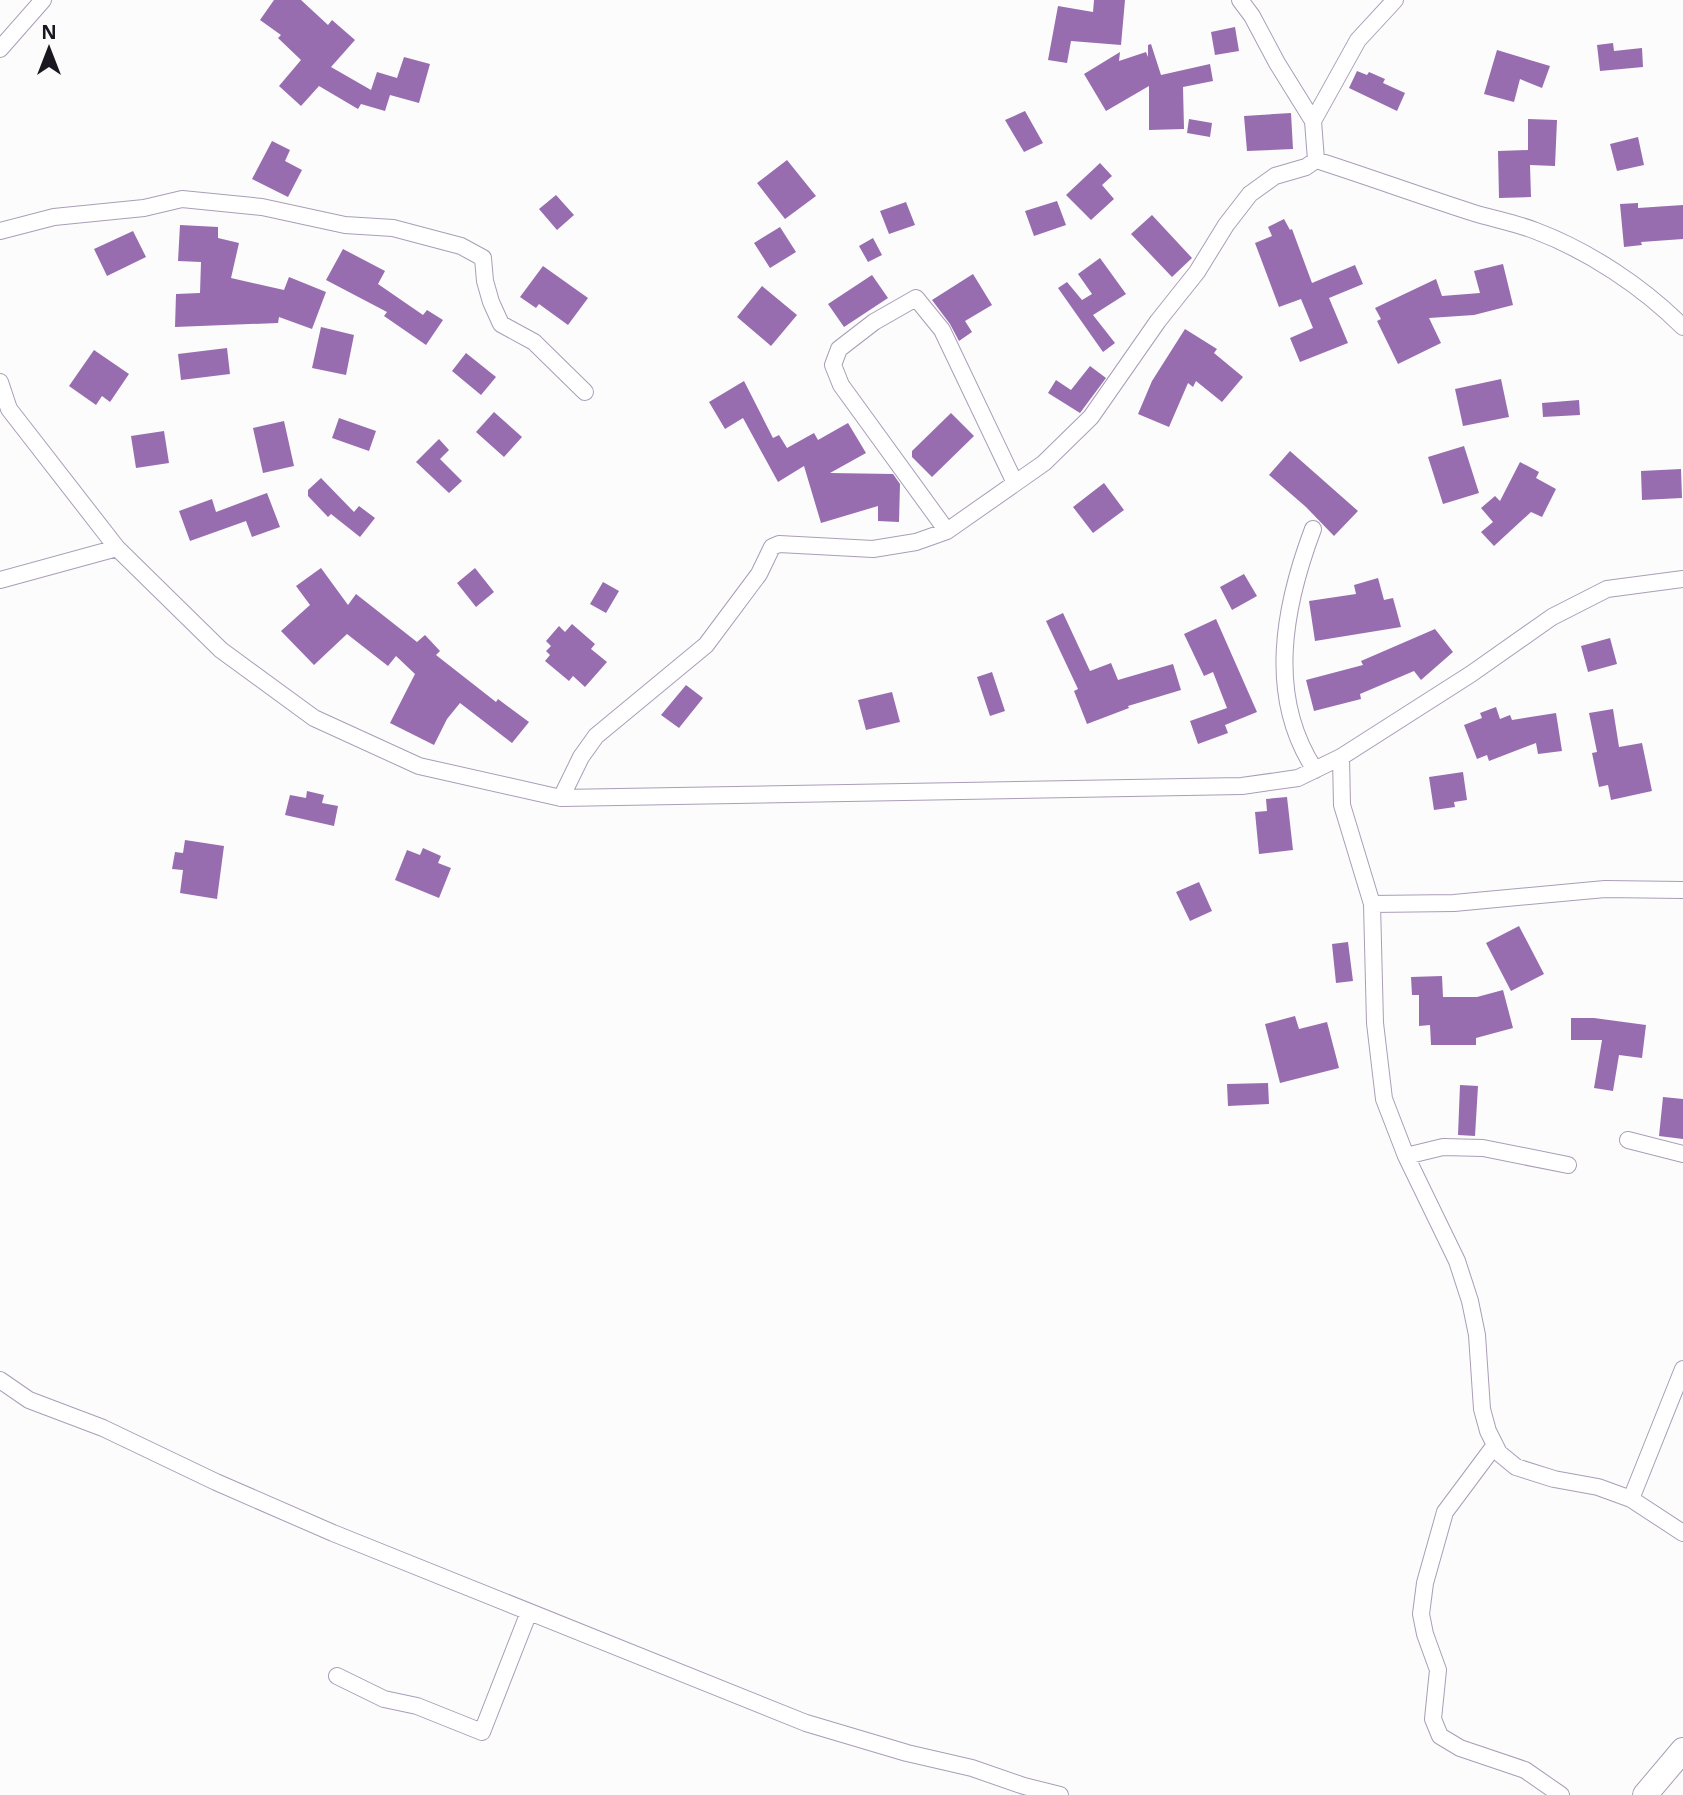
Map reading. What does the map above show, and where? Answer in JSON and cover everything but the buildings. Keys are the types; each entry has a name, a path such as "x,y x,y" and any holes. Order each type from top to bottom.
{"main road":[{"path":"1645,1795 1683,1751"}],"street":[{"path":"0,50 43,0"},
{"path":"1240,0 1313,121 1316,160"},
{"path":"1313,121 1358,40 1395,0"},
{"path":"1316,160 1536,231 1591,257 1670,314 1683,327"},
{"path":"561,798 581,757 596,736 706,645 759,574 772,547 779,544 873,549 916,542 947,531 1044,463 1091,417 1158,321 1197,272 1226,225 1250,194 1275,176 1306,167 1316,160"},
{"path":"0,231 54,217 144,208 182,199 262,207 345,225 393,228 461,246 483,258 485,281 501,324 534,342 585,392"},
{"path":"947,531 841,385 833,365 839,349 874,322 916,298 924,305 942,330 1015,483"},
{"path":"0,382 9,409 117,548 221,650 314,718 419,766 561,798 1242,786 1298,778 1340,757 1471,674 1552,617 1607,589 1683,579"},
{"path":"1313,529 1288,610 1285,681 1294,729 1302,750 1315,770"},
{"path":"0,580 117,548"},
{"path":"1340,757 1342,804 1372,904 1375,1023 1384,1099 1406,1156 1457,1261 1470,1301 1477,1335 1482,1409 1495,1445 1499,1453 1516,1467 1555,1479 1598,1487 1631,1499 1683,1533"},
{"path":"1372,904 1454,903 1605,889 1683,890"},
{"path":"1628,1140 1683,1154"},
{"path":"1406,1156 1443,1147 1483,1148 1568,1165"},
{"path":"1631,1499 1683,1370"},
{"path":"0,1381 29,1400 103,1428 333,1534 806,1723 1060,1795"},
{"path":"1495,1445 1445,1512 1424,1583 1421,1614 1424,1634 1438,1671 1433,1720 1440,1736 1460,1748 1525,1770 1561,1795"},
{"path":"337,1676 384,1699 417,1706 482,1732 530,1612"}]}
